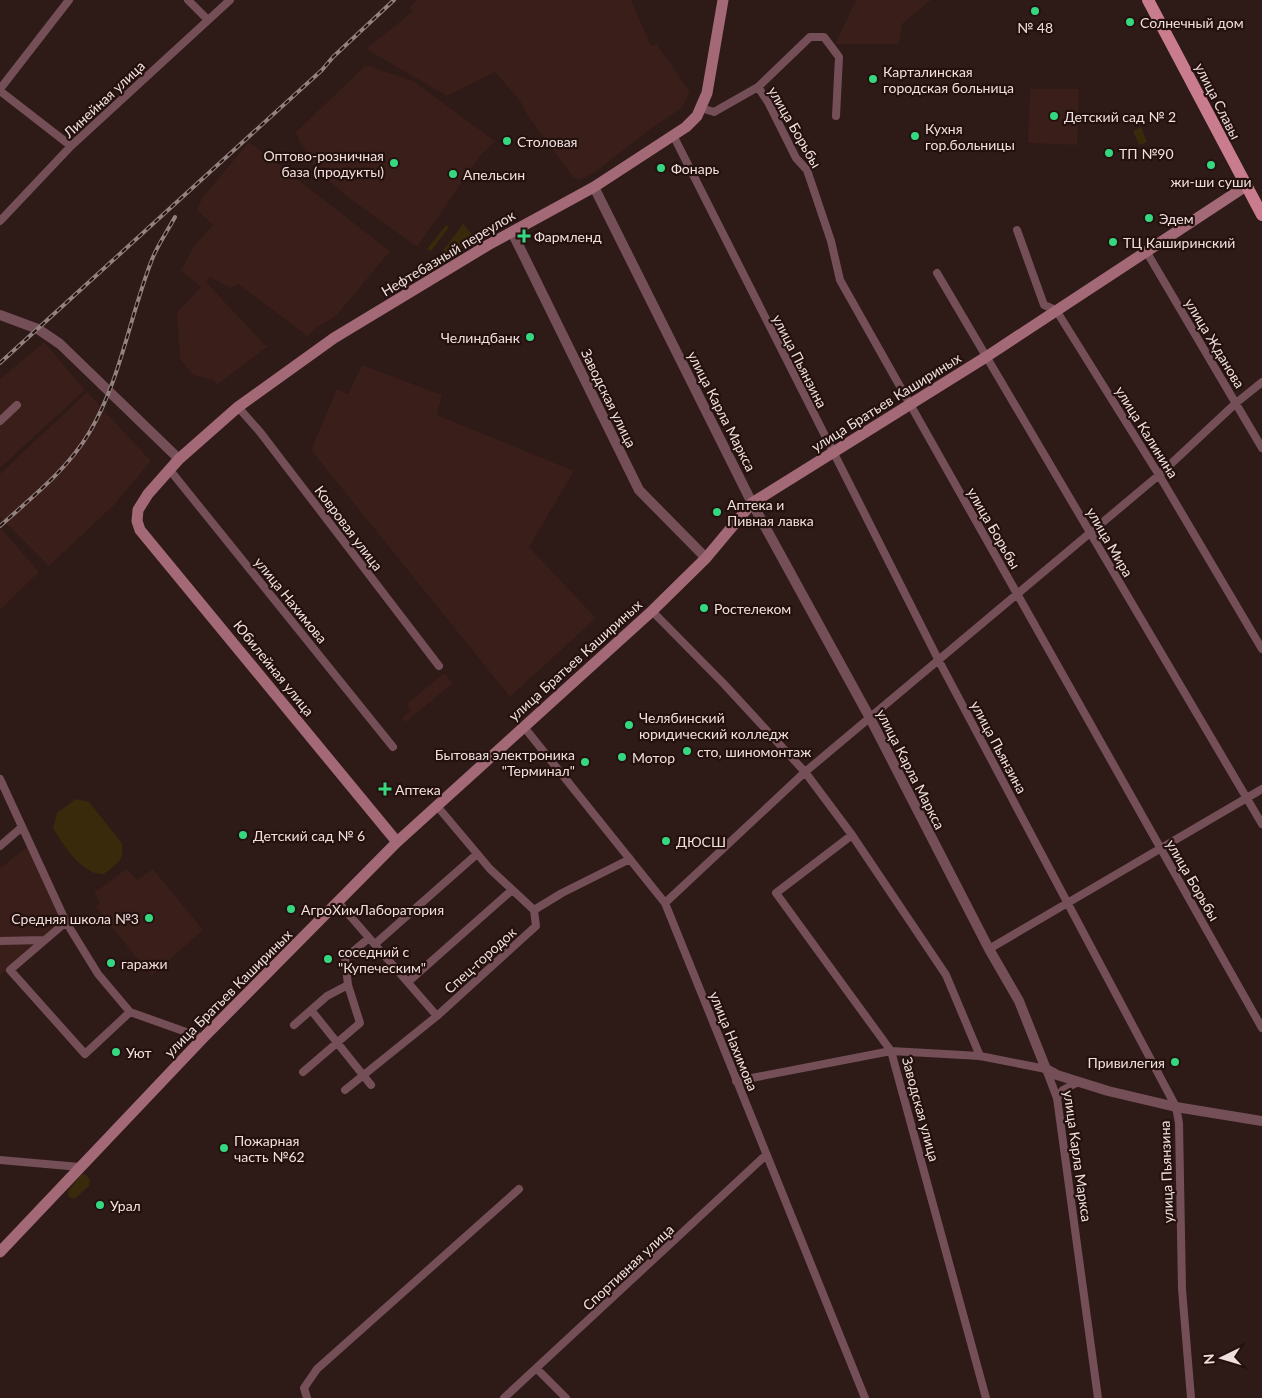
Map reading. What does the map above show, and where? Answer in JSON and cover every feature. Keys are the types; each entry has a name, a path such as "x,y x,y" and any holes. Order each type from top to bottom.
{"main road":[{"name":"Нефтебазный переулок","path":"138,510 148,494 170,469 238,407 334,338 512,232 594,187 674,137 686,127 701,108 707,93 723,0"},
{"name":"улица Славы","path":"1148,0 1262,214"},
{"name":"улица Братьев Кашириных","path":"0,1252 203,1038 397,842 652,612 706,558 752,503 986,357 1246,186"},
{"name":"Юбилейная улица","path":"138,510 137,521 140,530 397,842"}],"street":[{"path":"69,0 0,90 71,146"},
{"path":"188,0 208,20"},
{"name":"Линейная улица","path":"0,221 71,146 230,0"},
{"path":"758,87 810,37 824,37 839,57 836,116"},
{"name":"улица Борьбы","path":"701,108 714,112 758,87 768,102 796,158 807,170 831,241 840,280 1262,1028"},
{"name":"улица Пьянзина","path":"674,137 832,454 1176,1107 1179,1123 1182,1289 1191,1398"},
{"name":"улица Карла Маркса","path":"594,187 752,503 870,718 989,949 1019,1001 1057,1098 1098,1398"},
{"name":"улица Калинина","path":"1018,230 1044,305 1056,310 1159,475 1262,650"},
{"name":"Заводская улица","path":"512,232 639,490 706,558"},
{"name":"улица Жданова","path":"1146,251 1262,448"},
{"name":"улица Мира","path":"937,273 1262,824"},
{"path":"0,315 38,329 60,344 180,459"},
{"path":"664,902 805,772 1159,475 1236,402 1262,382"},
{"path":"0,421 17,405"},
{"name":"Ковровая улица","path":"238,407 260,432 439,666"},
{"name":"улица Нахимова","path":"170,469 393,747"},
{"path":"652,612 711,670 805,772 852,835 946,975 980,1056"},
{"name":"улица Нахимова","path":"524,727 664,902 865,1398"},
{"path":"0,778 66,922 98,974 130,1012 203,1038"},
{"path":"989,949 1262,789"},
{"path":"437,806 477,854 534,910 562,893 630,859"},
{"path":"0,846 22,827"},
{"name":"Заводская улица","path":"852,835 776,893 891,1051 986,1398"},
{"path":"303,1072 360,1023 348,985 346,958 372,941 477,854"},
{"path":"408,982 512,890"},
{"path":"338,902 437,1016"},
{"name":"Спец-городок","path":"344,1090 437,1016 536,926 534,910"},
{"path":"66,922 10,970 85,1054 130,1012"},
{"path":"0,941 44,940"},
{"path":"294,1025 327,996 348,985"},
{"path":"311,1010 371,1085"},
{"path":"736,1081 891,1051 980,1056 1046,1069 1078,1082 1176,1107 1262,1121"},
{"path":"1057,1098 1063,1090 1078,1082"},
{"name":"Спортивная улица","path":"504,1398 766,1155"},
{"path":"0,1160 80,1167"},
{"path":"307,1398 304,1388 317,1369 519,1189"},
{"path":"537,1369 566,1398"}],"shaded area":[{"path":"418,0 631,0 651,46 660,43 658,46 690,92 682,108 656,125 594,173 579,180 573,177 528,116 520,101 495,72 447,96 366,49 413,11 410,6"},
{"path":"856,0 931,0 902,24 899,44 835,44"},
{"name":"Оптово-розничная база (продукты)","path":"366,65 413,81 495,141 481,155 417,247 349,198 317,171 295,133"},
{"name":"Детский сад № 2","path":"1030,89 1079,89 1077,145 1028,143"},
{"path":"1141,127 1147,142 1139,145 1133,131"},
{"path":"249,142 390,251 337,315 316,328 306,338 305,334 238,284 230,288 210,277 206,282 267,347 217,385 213,380 193,375 180,359 177,312 201,287 181,270 194,246 213,225 197,210 202,198"},
{"path":"463,224 476,239 445,257 442,252"},
{"path":"446,225 449,227 431,251 427,249"},
{"path":"44,342 85,390 0,468 0,379"},
{"path":"362,365 442,395 437,415 574,471 529,547 596,618 510,697 311,450 337,389 348,394"},
{"path":"87,392 151,461 114,505 49,566 0,517 0,474"},
{"path":"0,527 39,572 0,610"},
{"path":"444,673 453,683 406,722 402,718 411,710 407,704"},
{"path":"76,799 89,802 121,842 123,853 119,861 104,874 96,873 81,865 68,851 53,828 57,813"},
{"path":"27,847 62,921 0,975 0,868"},
{"name":"Средняя школа №3","path":"126,869 137,880 153,869 203,930 151,976 96,907 100,902 94,893"},
{"path":"85,1174 90,1180 89,1186 74,1199 69,1197 68,1191 81,1175"}],"railway":[{"path":"0,363 322,70 333,57 394,0"},
{"path":"0,526 60,471 89,433 109,391 153,257 175,217"}],"place":[{"name":"№ 48","path":"1035,11"},
{"name":"Солнечный дом","path":"1130,22"},
{"name":"Карталинская городская больница","path":"873,79"},
{"name":"Детский сад № 2","path":"1054,116"},
{"name":"Кухня гор.больницы","path":"915,136"},
{"name":"Столовая","path":"507,141"},
{"name":"ТП №90","path":"1109,153"},
{"name":"Оптово-розничная база (продукты)","path":"394,163"},
{"name":"жи-ши суши","path":"1211,165"},
{"name":"Фонарь","path":"661,168"},
{"name":"Апельсин","path":"453,174"},
{"name":"Эдем","path":"1149,218"},
{"name":"Фармленд","path":"524,236"},
{"name":"ТЦ Каширинский","path":"1113,242"},
{"name":"Челиндбанк","path":"530,337"},
{"name":"Аптека и Пивная лавка","path":"717,512"},
{"name":"Ростелеком","path":"704,608"},
{"name":"Челябинский юридический колледж","path":"629,725"},
{"name":"сто, шиномонтаж","path":"687,751"},
{"name":"Мотор","path":"622,757"},
{"name":"Бытовая электроника \"Терминал\"","path":"585,762"},
{"name":"Аптека","path":"385,789"},
{"name":"Детский сад № 6","path":"243,835"},
{"name":"ДЮСШ","path":"666,841"},
{"name":"АгроХимЛаборатория","path":"291,909"},
{"name":"Средняя школа №3","path":"149,918"},
{"name":"соседний с \"Купеческим\"","path":"328,959"},
{"name":"гаражи","path":"111,963"},
{"name":"Уют","path":"116,1052"},
{"name":"Привилегия","path":"1175,1062"},
{"name":"Пожарная часть №62","path":"224,1148"},
{"name":"Урал","path":"100,1205"}]}
